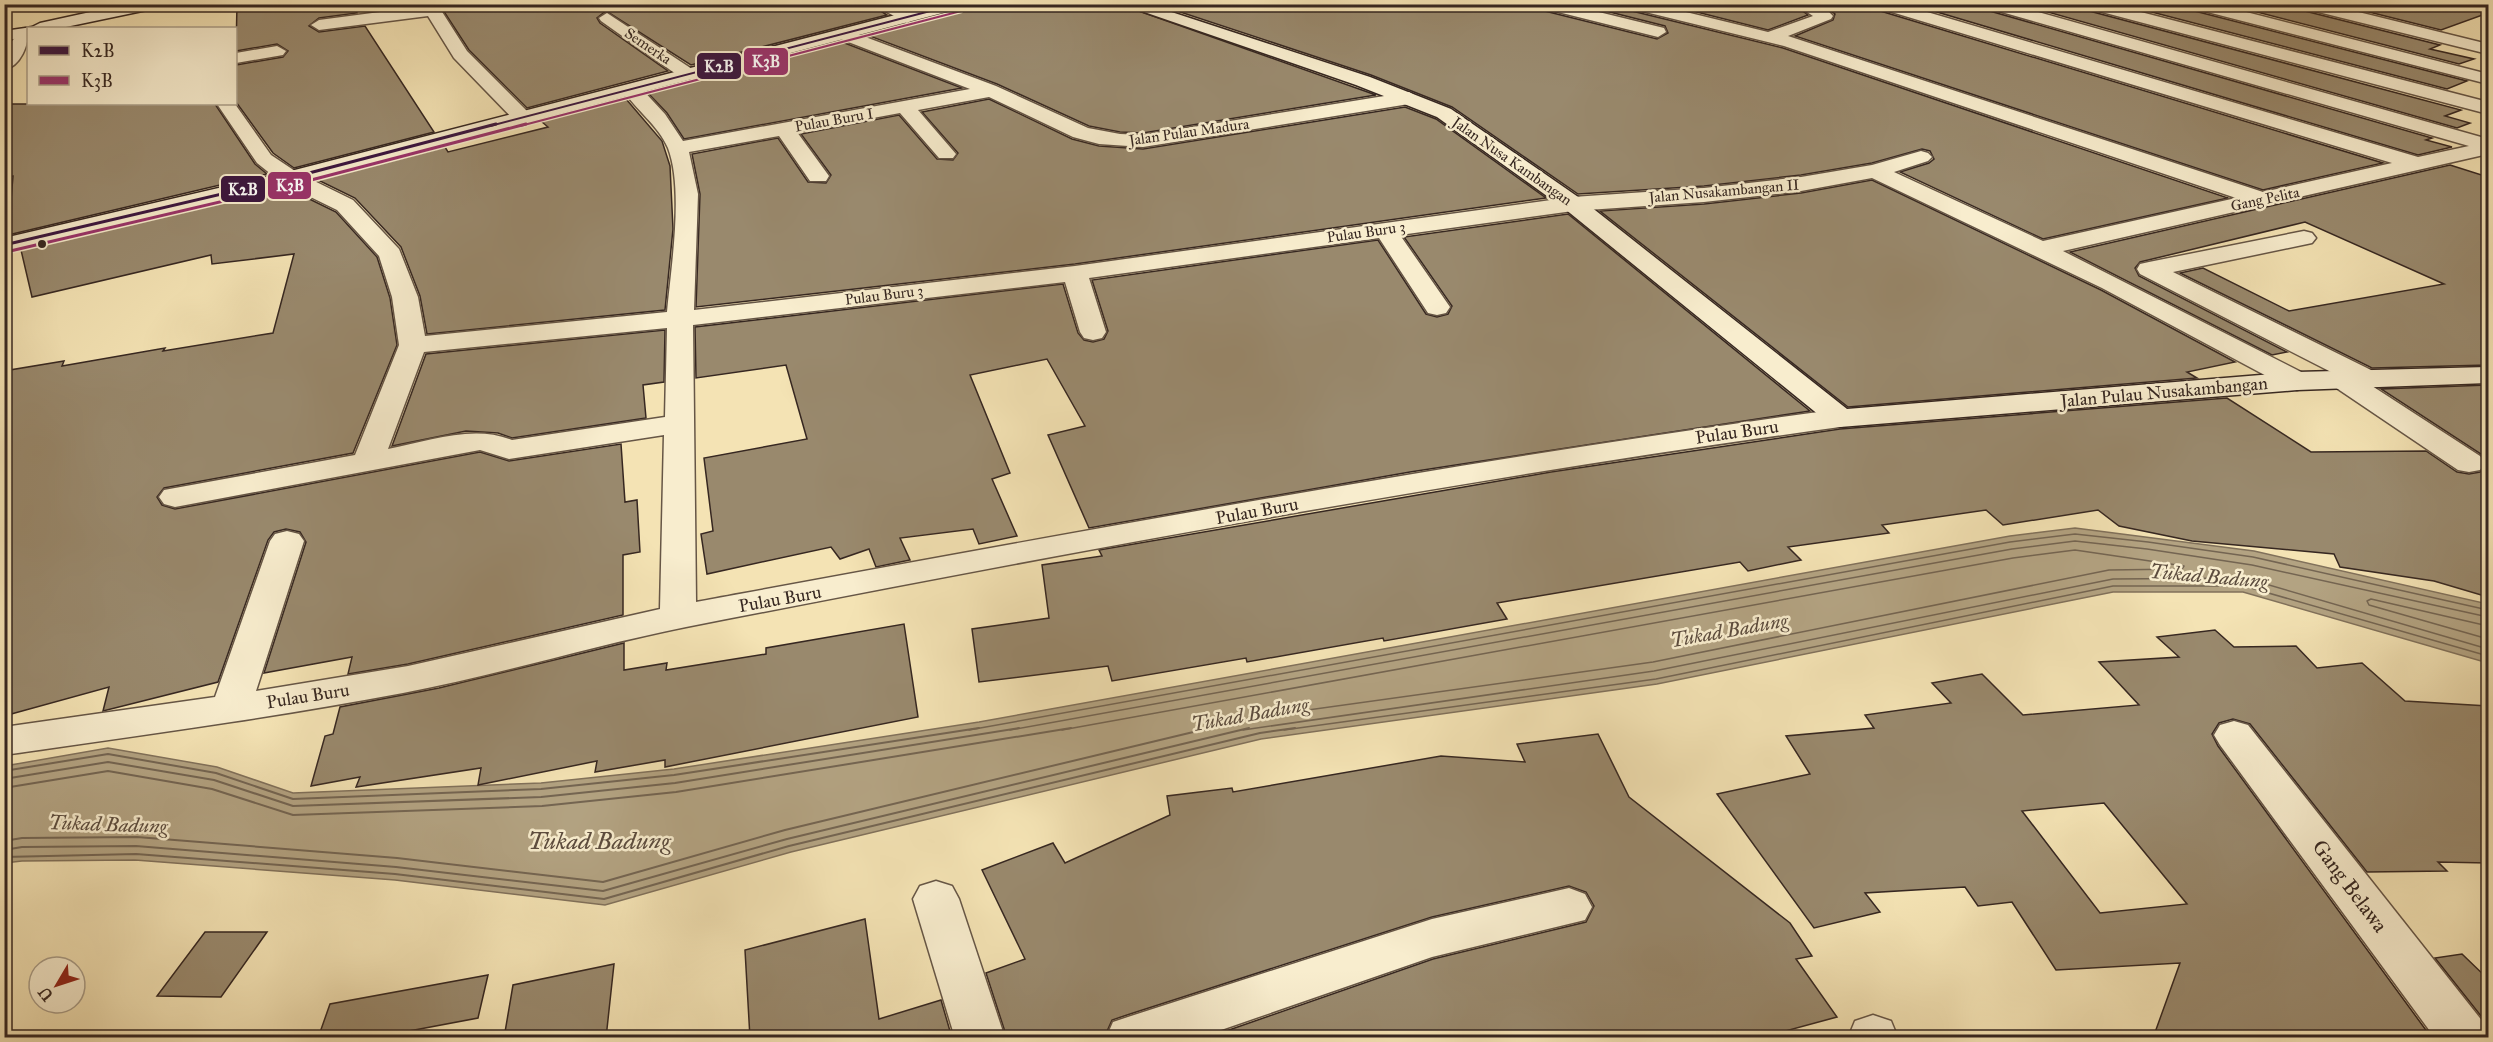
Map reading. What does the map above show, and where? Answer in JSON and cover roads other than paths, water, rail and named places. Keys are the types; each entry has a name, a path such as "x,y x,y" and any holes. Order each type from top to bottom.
{"street":[{"path":"45,27 152,4"},
{"path":"880,4 907,18"},
{"path":"4,245 290,178 959,4"},
{"name":"Jalan Nusa Kambangan","path":"1129,4 1409,98 1461,124 1573,204 1840,418"},
{"path":"1544,4 1677,37"},
{"path":"1630,4 1768,37 1839,58 2264,200"},
{"path":"1717,43 1768,37 1825,16 1803,4"},
{"path":"1881,4 2418,164"},
{"path":"1990,4 2488,146"},
{"path":"2089,4 2488,108"},
{"path":"2194,4 2488,79"},
{"path":"2304,4 2488,49"},
{"path":"320,24 433,10 460,54 523,118"},
{"name":"Semerka","path":"607,18 689,75"},
{"path":"4,35 27,32"},
{"path":"4,65 27,33"},
{"name":"Jalan Pulau Madura","path":"844,34 990,91 1077,133 1124,142 1409,98"},
{"path":"237,58 278,51"},
{"path":"633,90 658,118 678,148 687,194 680,319 678,617"},
{"name":"Pulau Buru I","path":"678,148 990,91"},
{"path":"227,105 264,159 290,178 345,205 390,254 405,297 412,345 368,461"},
{"path":"906,108 946,154"},
{"path":"785,129 818,176"},
{"name":"Gang Pelita","path":"2041,249 2264,200 2488,146"},
{"name":"Jalan Nusakambangan II","path":"1573,204 1704,195 1801,184 1875,171 1921,157"},
{"path":"1875,171 2111,283 2297,381"},
{"name":"Pulau Buru 3","path":"412,345 680,319 1075,273 1573,204"},
{"path":"1385,230 1437,306"},
{"path":"2304,238 2149,269 2352,378 2469,463"},
{"path":"1075,273 1093,332"},
{"name":"Jalan Pulau Nusakambangan","path":"1840,418 2297,381 2488,375"},
{"name":"Pulau Buru","path":"4,741 408,679 678,617 1108,536 1643,444 1840,418"},
{"path":"175,497 480,441 488,441 509,450 678,424"},
{"path":"231,707 287,541"},
{"name":"Gang Belawa","path":"2234,735 2465,1038"},
{"path":"936,899 980,1038"},
{"path":"1131,1038 1432,938 1569,907"}],"water":[{"name":"Tukad Badung","path":"2075,528 2254,551 2488,604 2488,663 2243,592 2113,592 1657,684 1261,739 791,852 605,905 395,880 135,860 5,863 5,766 108,748 217,767 293,793 541,783 674,769 979,722 2010,536"}]}
